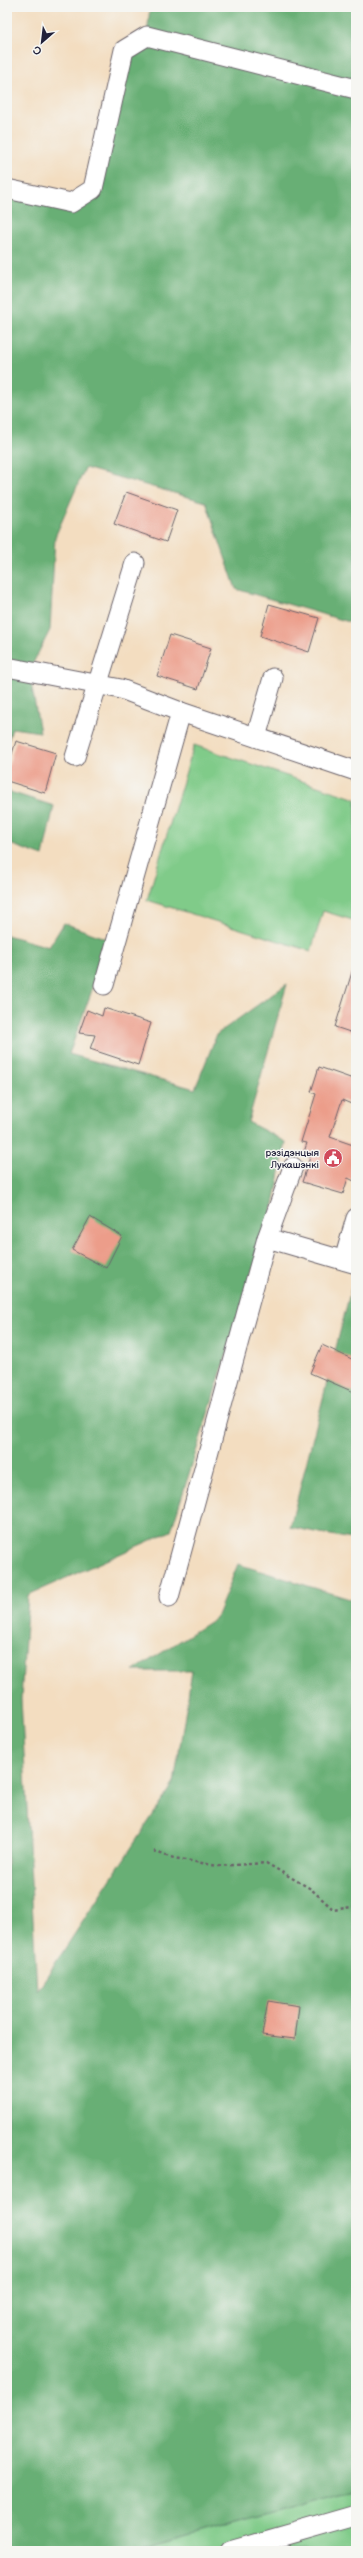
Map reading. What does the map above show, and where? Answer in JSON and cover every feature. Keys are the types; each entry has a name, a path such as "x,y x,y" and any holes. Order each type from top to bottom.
{"street":[{"path":"7,190 71,203 93,189 124,50 147,36 356,89"},
{"path":"75,757 135,563"},
{"path":"7,667 121,689 181,712 356,771"},
{"path":"256,737 273,678"},
{"path":"104,984 181,712"},
{"path":"169,1597 267,1238 293,1167"},
{"path":"267,1238 350,1262 356,1218"},
{"path":"230,2551 356,2515"}],"path":[{"path":"154,1851 169,1857 218,1866 266,1863 311,1889 334,1910 356,1906"}],"green space":[{"path":"150,7 356,7 356,624 236,589 206,502 85,468 55,537 50,630 29,671 40,732 12,728 7,746 7,189 71,203 93,189 124,50 147,36"},
{"path":"194,745 356,799 356,921 323,911 311,951 147,900"},
{"path":"7,791 54,806 43,856 7,843"},
{"path":"64,923 110,940 69,1054 195,1089 217,1034 287,984 248,1122 286,1142 274,1204 171,1531 28,1595 21,1699 37,1991 174,1783 192,1671 133,1671 216,1618 238,1564 356,1601 356,2490 142,2551 7,2551 7,935 49,947"},
{"path":"352,1285 356,1286 356,1540 290,1527"},
{"path":"356,2490 356,2551 142,2551"}],"building":[{"path":"126,492 177,510 166,542 114,524"},
{"path":"269,604 319,618 309,652 260,636"},
{"path":"170,635 211,648 198,689 157,676"},
{"path":"16,741 56,753 45,793 7,781 7,770"},
{"path":"353,969 356,969 356,1034 335,1027"},
{"path":"104,1008 151,1023 138,1065 90,1049 95,1035 79,1033 87,1010 102,1016"},
{"path":"319,1067 356,1080 356,1106 342,1100 330,1137 356,1146 356,1182 348,1178 343,1194 302,1182 310,1157 303,1155 307,1143 301,1142 316,1094 311,1092"},
{"path":"90,1217 122,1236 106,1268 72,1250"},
{"path":"322,1345 356,1361 356,1393 310,1373"},
{"path":"268,2001 299,2006 295,2039 262,2035"}],"place":[{"name":"рэзідэнцыя Лукашэнкі","path":"333,1158"}]}
